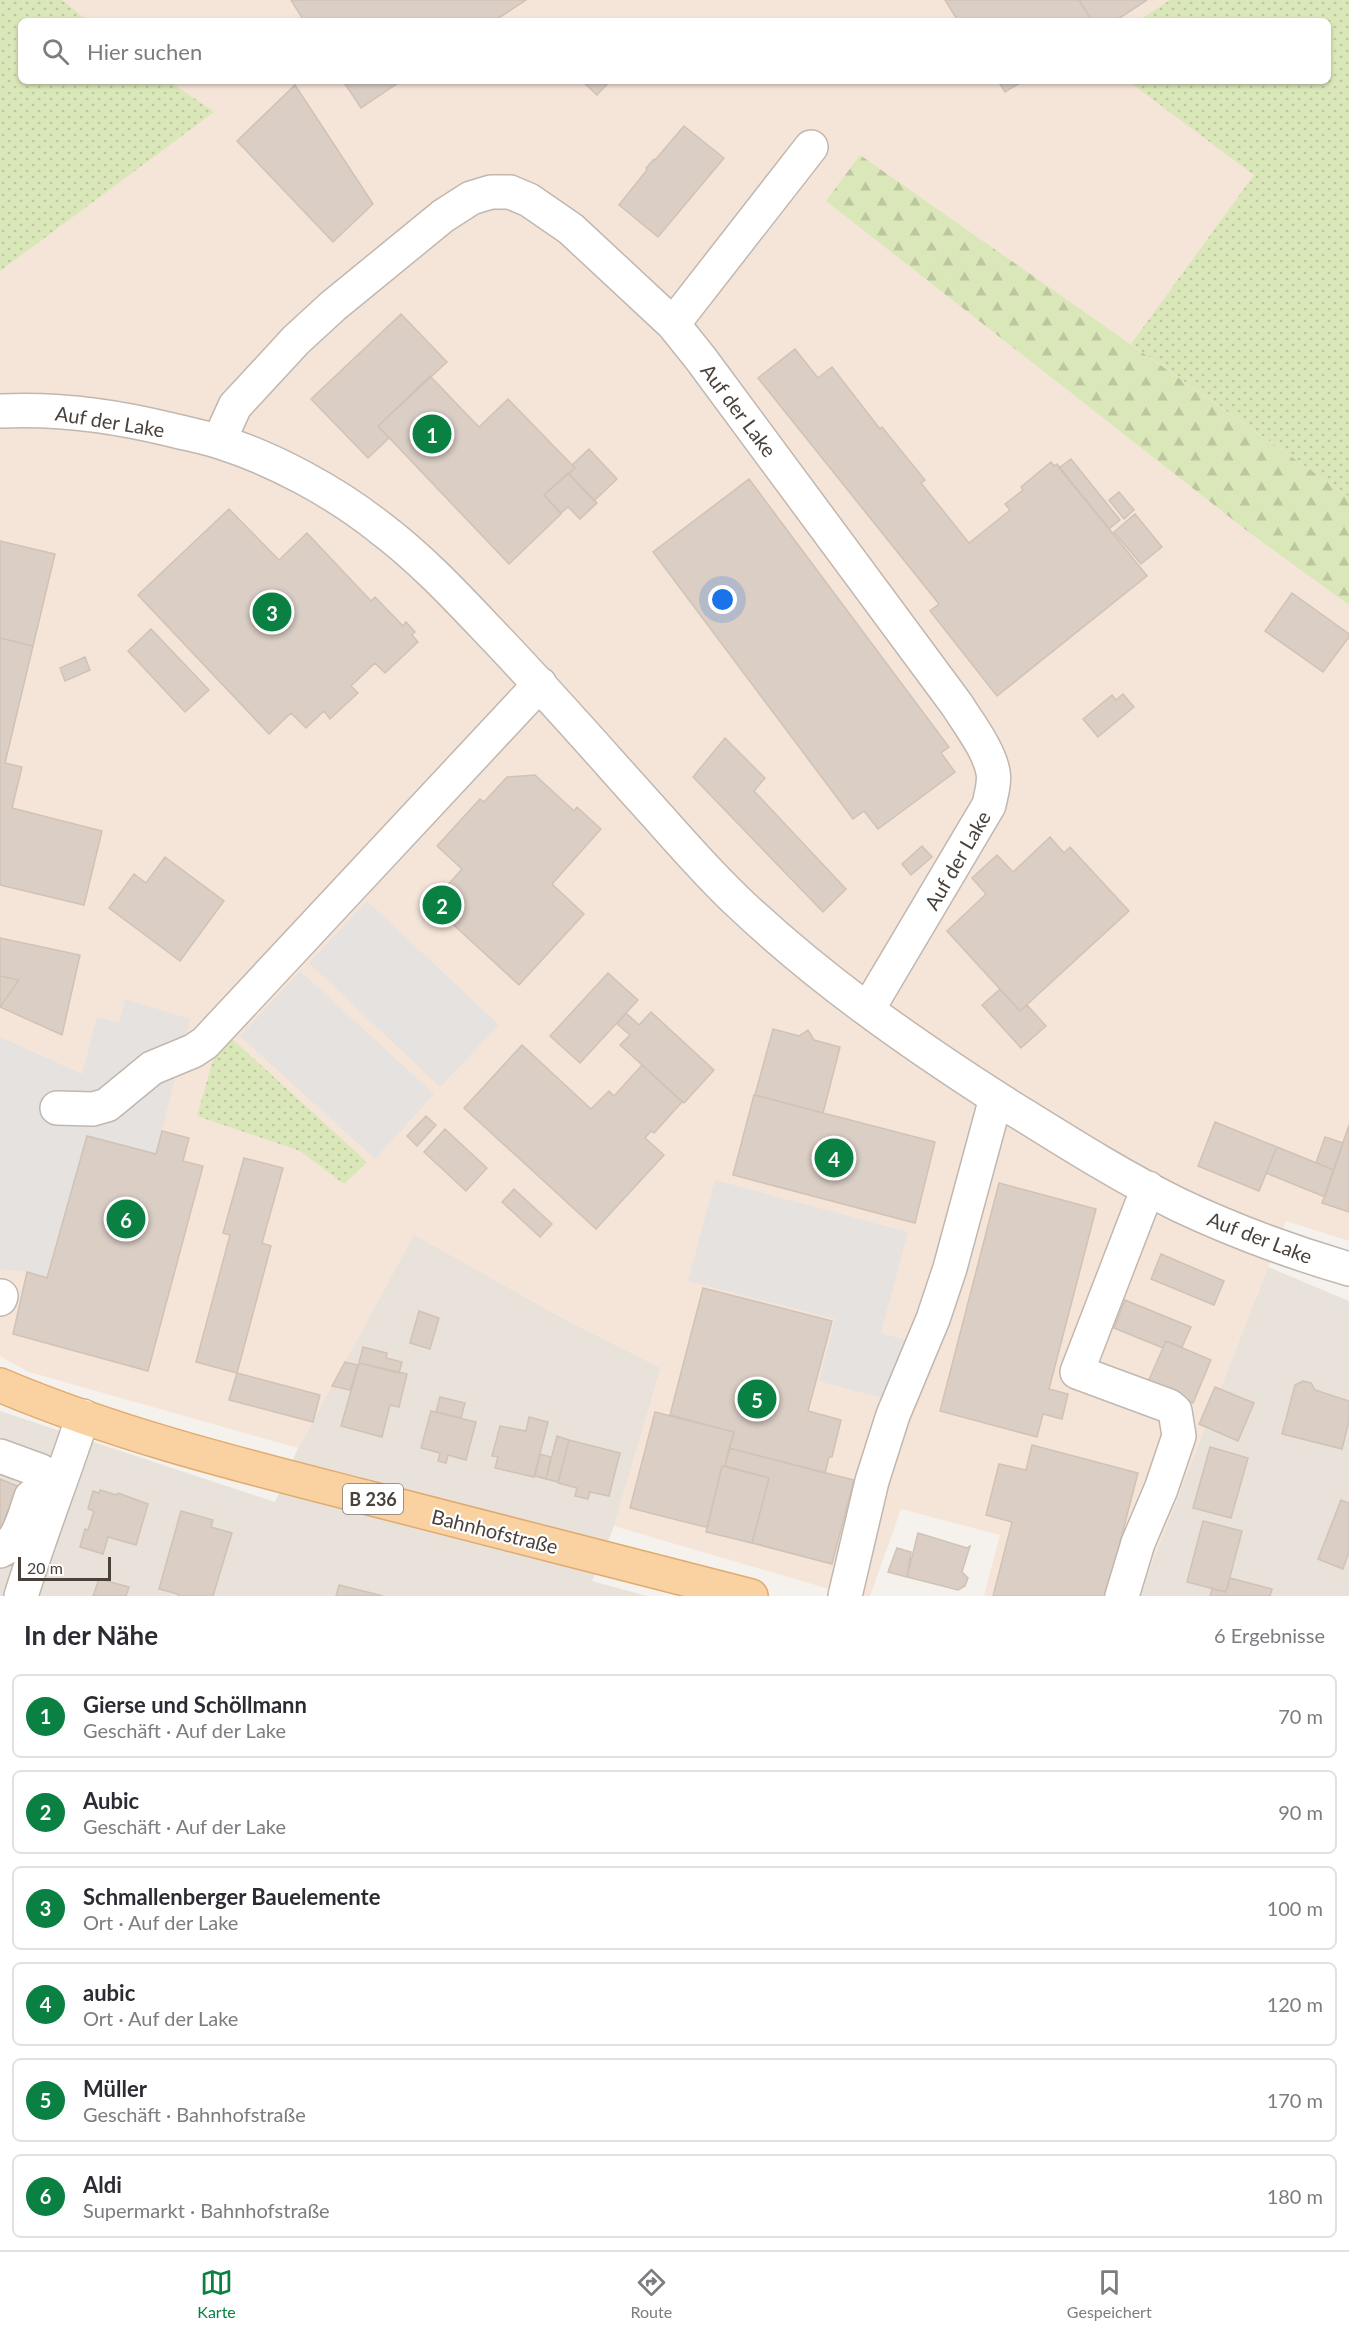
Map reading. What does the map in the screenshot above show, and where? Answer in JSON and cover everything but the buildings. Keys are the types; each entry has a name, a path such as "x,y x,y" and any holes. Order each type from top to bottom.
{"main road":[{"name":"Bahnhofstraße","path":"0,1385 160,1442 325,1487 751,1596"}],"street":[{"path":"673,324 811,147"},
{"name":"Auf der Lake","path":"219,441 235,406 296,339 443,216 471,198 491,192 510,192 529,200 571,229 673,324 957,705 980,741 993,772 989,805 868,1009"},
{"name":"Auf der Lake","path":"0,411 27,410 94,415 152,425 219,441 265,459 305,480 379,526 441,580 540,684 735,900 804,961 946,1066 1059,1137 1148,1188 1177,1204 1245,1234 1349,1269"},
{"path":"57,1108 93,1108 107,1105 152,1068 193,1051 205,1043 540,684"},
{"path":"845,1596 872,1481 893,1415 933,1319 950,1268 996,1098"},
{"path":"1122,1596 1138,1543 1179,1436 1179,1423 1175,1411 1169,1406 1077,1372 1148,1188"},
{"path":"0,1551 6,1549 17,1535 41,1471 77,1414"},
{"path":"21,1596 77,1414"},
{"path":"0,1456 41,1471"}],"shaded area":[{"path":"0,0 1349,0 1349,497 861,156 826,201 1251,534 1349,605 1349,1241 1286,1221 1139,1596 984,1596 1000,1535 901,1509 870,1596 853,1596 614,1526 661,1368 566,1320 414,1235 298,1448 29,1372 0,1356"},
{"path":"367,901 499,1025 440,1087 309,963"},
{"path":"300,971 434,1094 375,1159 240,1036"},
{"path":"125,999 190,1019 156,1154 87,1136 47,1278 27,1272 0,1269 0,1037 82,1074 97,1017 119,1023"},
{"path":"715,1180 908,1232 881,1333 905,1340 890,1400 819,1381 835,1319 688,1281"},
{"path":"414,1234 566,1320 661,1368 614,1526 592,1581 647,1596 0,1596 0,1411 275,1502 298,1448"},
{"path":"1268,1267 1349,1301 1349,1596 1139,1596"}],"green space":[{"path":"0,0 62,0 84,18 18,18 18,84 173,84 214,112 0,271"},
{"path":"1170,0 1349,0 1349,497 1131,344 1254,175 1132,84 1331,84 1331,18 1143,18"},
{"path":"860,155 1349,497 1349,605 1251,534 826,201"},
{"path":"231,1038 367,1162 344,1184 300,1151 197,1116 215,1053"}],"place":[{"name":"Gierse und Schöllmann","path":"432,434"},
{"name":"Schmallenberger Bauelemente","path":"272,612"},
{"name":"Aubic","path":"442,905"},
{"name":"aubic","path":"834,1158"},
{"name":"Aldi","path":"126,1219"},
{"name":"Müller","path":"757,1399"}]}
